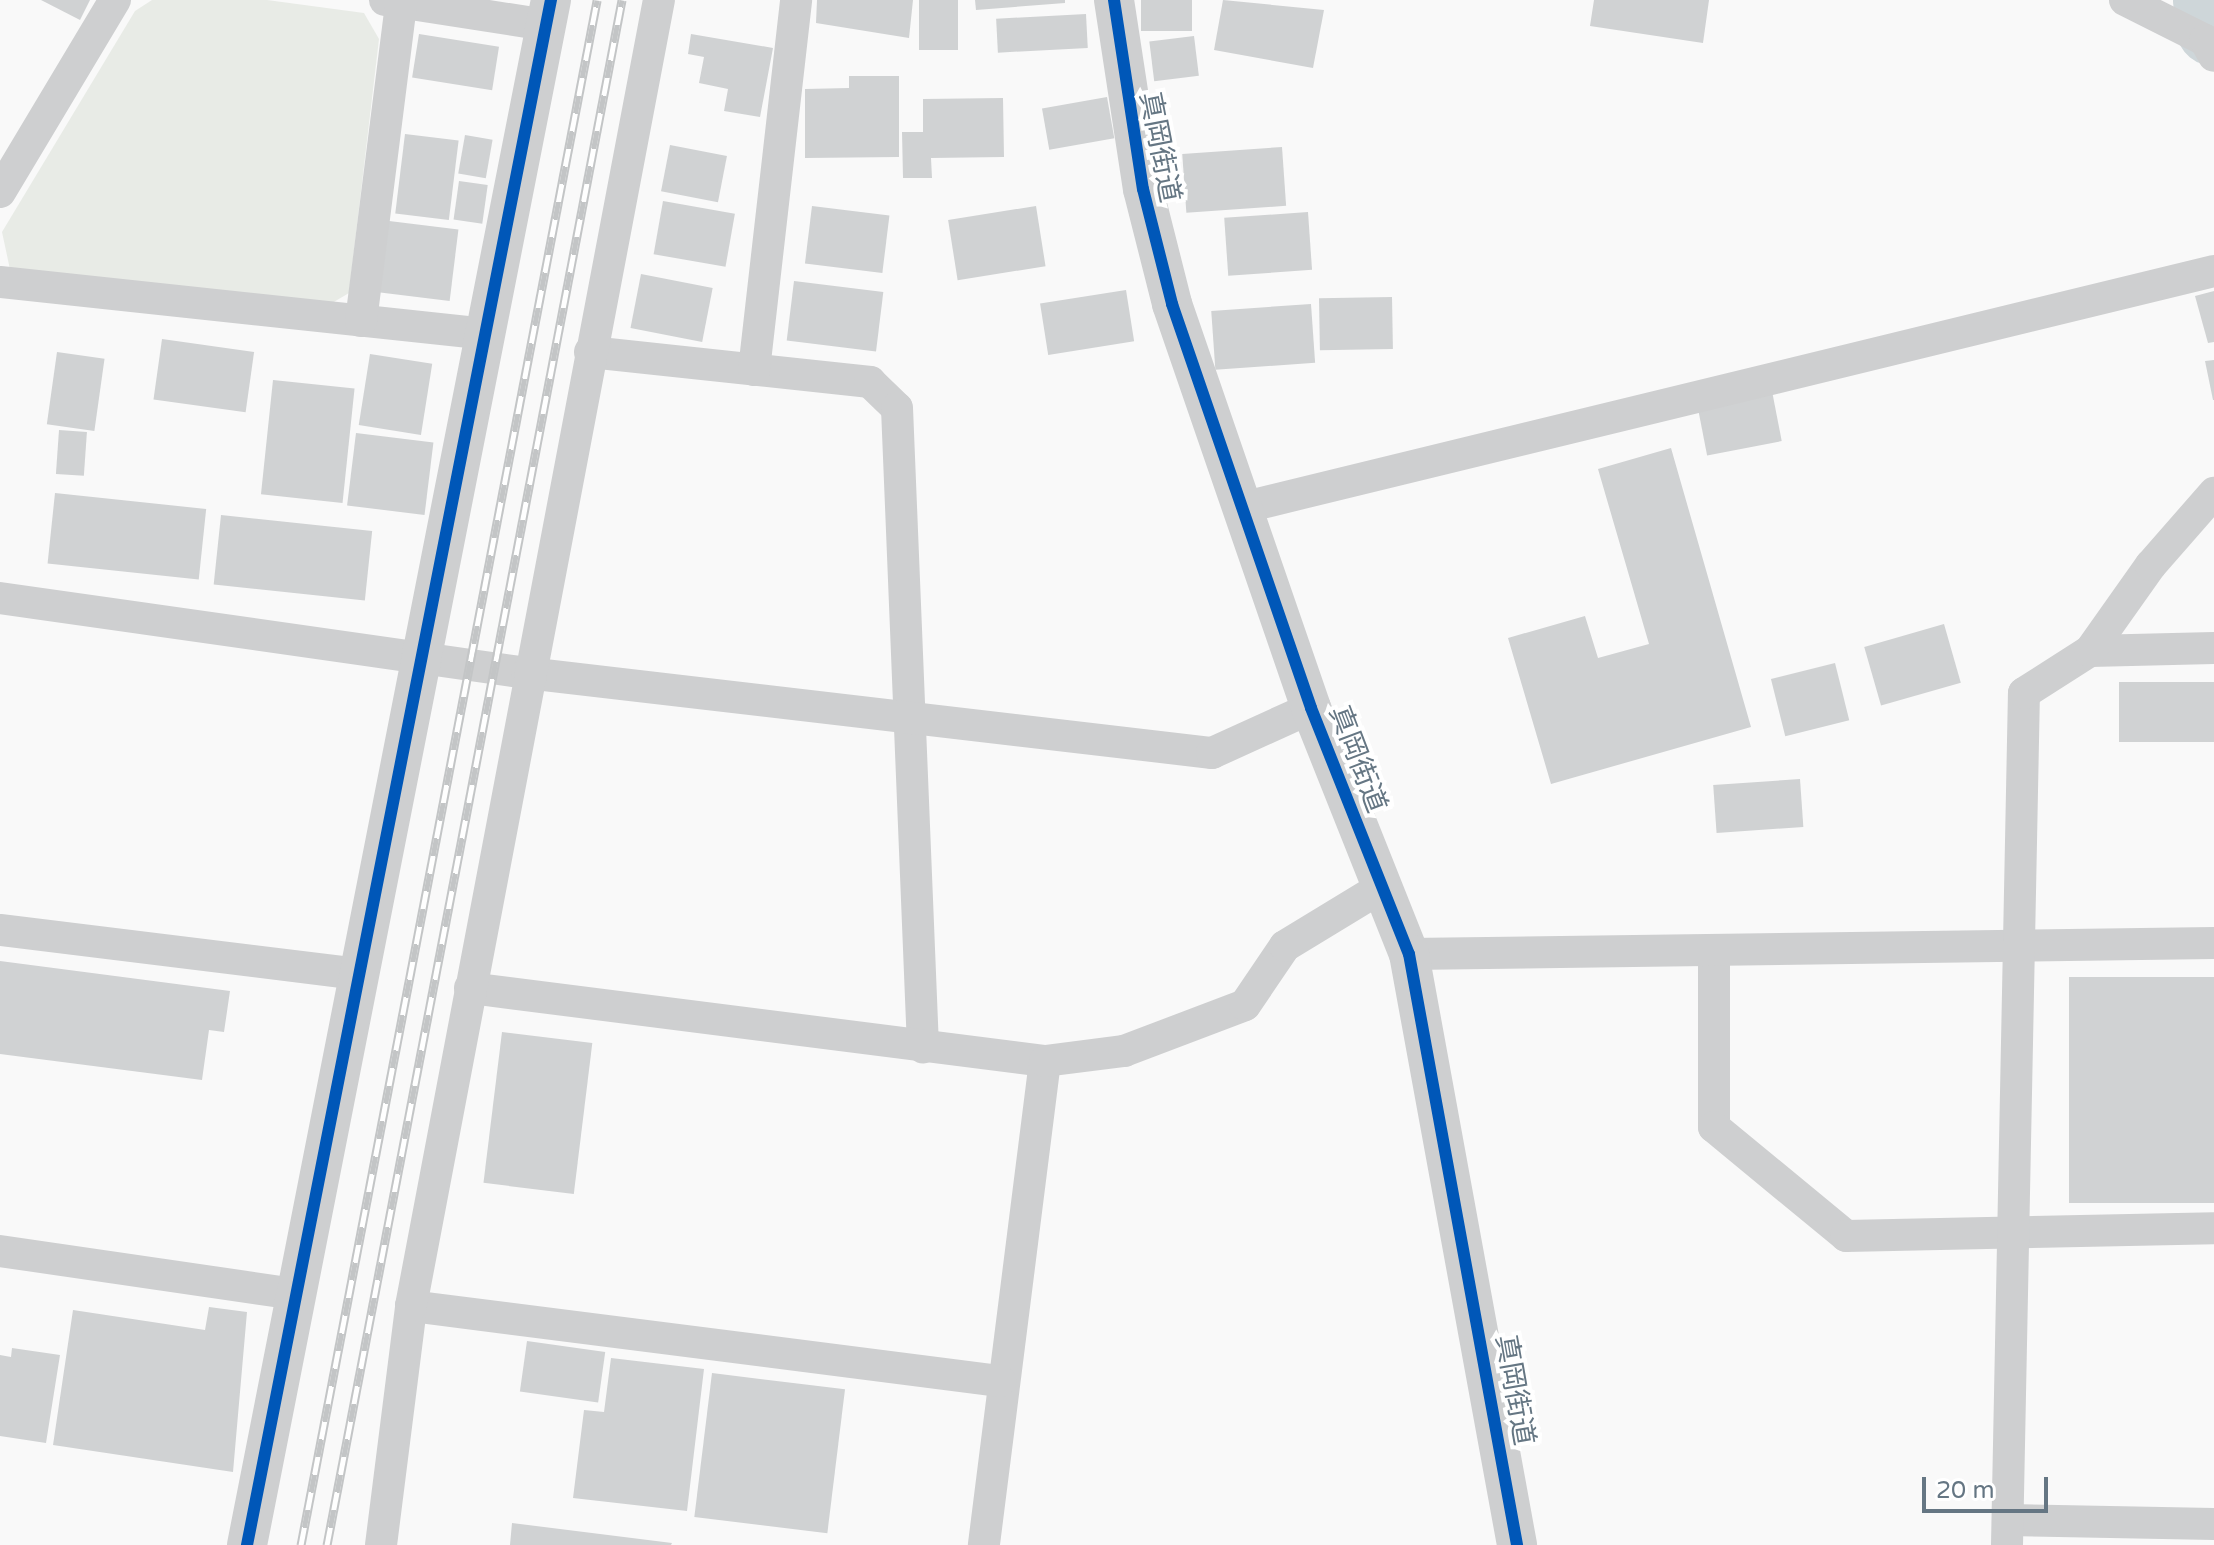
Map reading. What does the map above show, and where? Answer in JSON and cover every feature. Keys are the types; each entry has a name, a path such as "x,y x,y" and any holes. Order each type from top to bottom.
{"street":[{"path":"0,192 115,0"},
{"path":"381,1545 411,1306 527,673 659,0"},
{"path":"754,370 796,0"},
{"name":"真岡街道","path":"1114,0 1143,189 1168,290 1245,507 1311,708 1409,954 1517,1545"},
{"path":"2125,0 2205,40 2214,56"},
{"path":"247,1545 417,658 488,334 549,12 393,1 361,321"},
{"path":"1245,507 2214,271"},
{"path":"0,282 488,334"},
{"path":"590,352 870,382 897,408 923,1047"},
{"path":"2214,493 2151,565 2090,651 2024,693 2015,949 2007,1533 2214,1524"},
{"path":"0,598 527,673 1212,753 1311,708"},
{"path":"2090,651 2214,648"},
{"path":"470,988 1045,1061 1124,1051 1245,1005 1285,946 1382,887"},
{"path":"0,930 356,974"},
{"path":"1409,954 2015,949 2214,943"},
{"path":"1714,952 1714,1127 1846,1236 2214,1228"},
{"path":"984,1545 1000,1381 1045,1061"},
{"path":"0,1251 295,1294"},
{"path":"411,1306 1000,1381"}],"shaded area":[{"path":"152,0 267,0 364,13 379,39 349,293 327,306 11,274 2,232 135,11"}],"building":[{"path":"41,0 90,0 80,20"},
{"path":"817,0 913,0 909,38 816,23"},
{"path":"919,0 958,0 958,50 919,50"},
{"path":"975,0 1065,0 1065,3 976,10"},
{"path":"1141,0 1192,0 1192,31 1141,31"},
{"path":"1223,0 1324,10 1313,68 1214,50"},
{"path":"1594,0 1709,0 1703,43 1590,26"},
{"path":"1086,14 1088,48 998,53 996,19"},
{"path":"419,34 499,47 492,90 412,77"},
{"path":"691,34 773,48 760,117 724,111 728,89 699,83 704,57 688,54"},
{"path":"1194,36 1199,76 1154,81 1149,41"},
{"path":"849,76 899,76 899,157 805,158 805,89 849,88"},
{"path":"1107,97 1114,138 1049,150 1042,108"},
{"path":"1003,98 1004,157 931,158 932,178 903,178 902,132 923,132 923,99"},
{"path":"405,134 459,141 449,220 395,213"},
{"path":"465,135 493,140 486,178 458,173"},
{"path":"670,145 727,156 718,202 661,191"},
{"path":"1282,147 1286,206 1186,213 1182,154"},
{"path":"459,181 488,185 482,224 454,220"},
{"path":"663,201 735,214 726,267 654,254"},
{"path":"812,206 889,216 882,273 805,264"},
{"path":"1036,206 1046,266 958,280 948,220"},
{"path":"1308,212 1312,270 1228,276 1224,218"},
{"path":"381,220 458,230 450,301 372,291"},
{"path":"641,274 713,288 702,342 631,328"},
{"path":"794,281 883,292 876,352 787,341"},
{"path":"1126,290 1134,341 1048,355 1040,304"},
{"path":"2214,291 2214,342 2208,343 2195,296"},
{"path":"1392,297 1393,349 1320,350 1319,298"},
{"path":"1311,304 1315,363 1215,370 1211,311"},
{"path":"162,339 254,352 246,412 154,399"},
{"path":"57,352 105,359 94,431 47,424"},
{"path":"370,354 432,364 421,435 359,425"},
{"path":"2214,360 2214,400 2213,400 2205,361"},
{"path":"273,380 355,389 343,503 261,494"},
{"path":"1772,391 1782,441 1707,456 1697,406"},
{"path":"59,430 87,432 84,476 56,474"},
{"path":"356,433 433,443 425,515 347,505"},
{"path":"1671,448 1751,727 1551,784 1508,638 1585,616 1598,658 1649,644 1598,469"},
{"path":"55,493 206,509 199,579 48,564"},
{"path":"221,515 372,531 365,601 214,585"},
{"path":"1944,624 1961,683 1881,706 1864,647"},
{"path":"1835,663 1849,720 1785,736 1771,679"},
{"path":"2119,682 2214,682 2214,742 2119,742"},
{"path":"1800,779 1803,827 1717,833 1713,785"},
{"path":"0,961 230,991 224,1032 209,1030 202,1080 0,1054"},
{"path":"2069,977 2214,977 2214,1203 2069,1203"},
{"path":"502,1032 592,1043 574,1194 483,1183"},
{"path":"209,1307 247,1312 233,1472 53,1445 73,1310 205,1330"},
{"path":"527,1341 605,1352 598,1402 520,1392"},
{"path":"12,1348 60,1355 46,1443 0,1436 0,1355 11,1357"},
{"path":"611,1358 704,1369 687,1511 573,1498 584,1410 604,1412"},
{"path":"712,1373 845,1389 827,1533 694,1517"},
{"path":"512,1523 672,1543 510,1545"}],"waterway":[{"path":"2211,0 2214,28"}],"railway":[{"path":"301,1545 597,0"},
{"path":"327,1545 622,0"}],"cycle path":[{"path":"247,1545 551,0"},
{"path":"1114,0 1143,189 1172,304 1311,708 1409,954 1517,1545"}]}
